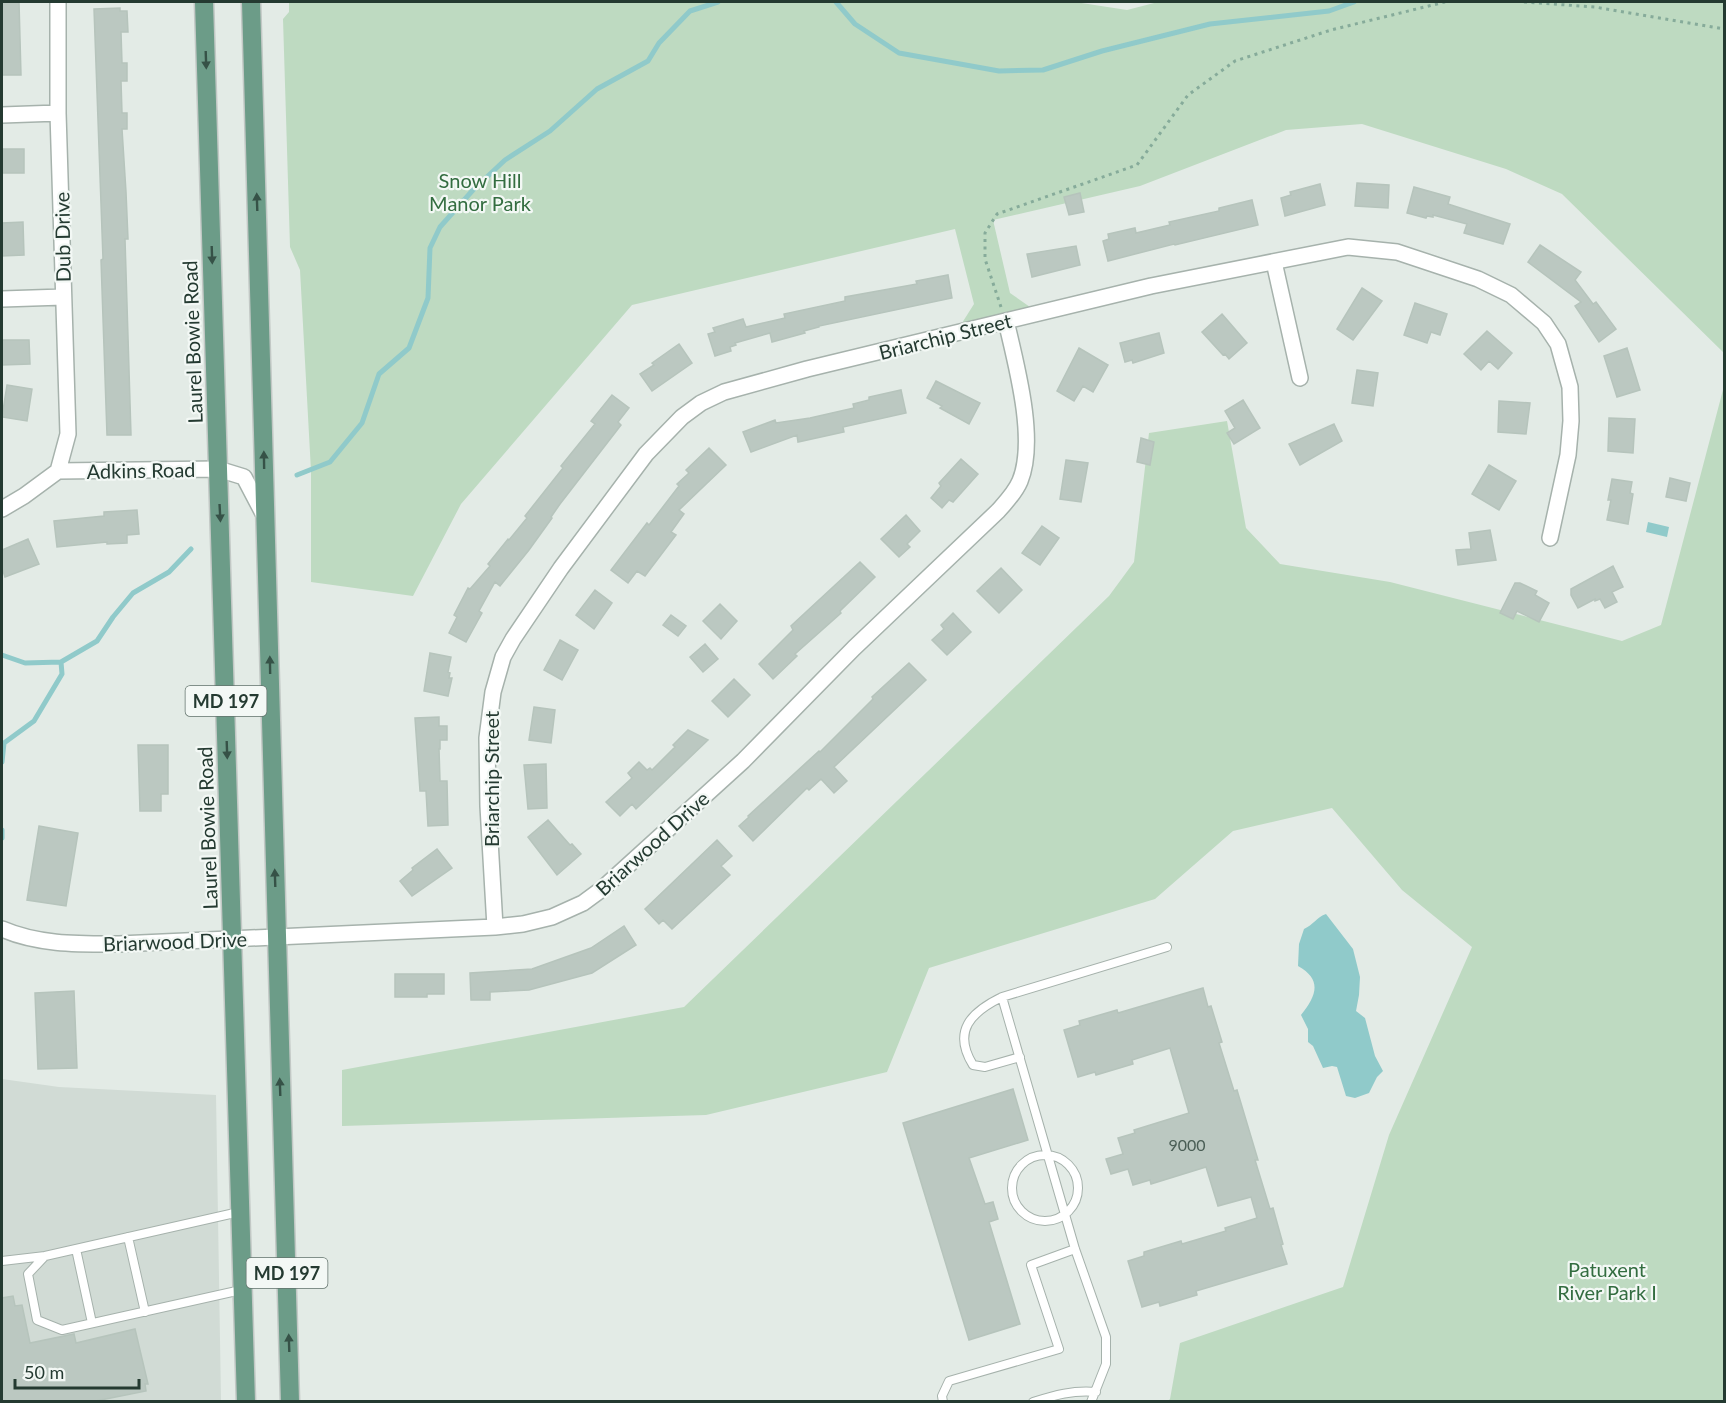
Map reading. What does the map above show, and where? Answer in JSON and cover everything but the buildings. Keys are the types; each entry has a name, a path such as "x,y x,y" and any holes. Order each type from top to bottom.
{"main road":[{"name":"Laurel Bowie Road","path":"204,2 246,1401"},
{"name":"MD 197","path":"251,2 290,1401"}],"street":[{"name":"Dub Drive","path":"58,2 58,113 68,434 58,471"},
{"path":"2,115 58,113"},
{"name":"Briarchip Street","path":"495,927 488,806 487,738 489,715 498,672 513,639 561,568 646,454 682,417 724,392 1151,286 1348,247 1397,252 1486,283 1511,295 1544,323 1558,344 1570,387 1571,421 1568,455 1550,538"},
{"path":"1274,262 1300,378"},
{"path":"2,299 63,297"},
{"name":"Briarwood Drive","path":"2,929 31,938 68,944 232,939 495,927 552,917 583,903 602,890 743,761 854,648 1007,502 1020,480 1026,442 1023,409 1006,321"},
{"name":"Adkins Road","path":"2,509 58,471 218,469 244,477 266,519"}],"lane":[{"path":"1020,1057 985,1067 973,1065 965,1053 965,1033 974,1013 1002,998 1167,947"},
{"path":"1002,998 1075,1249 1106,1337 1106,1365 1091,1401"},
{"path":"1047,1154 1060,1157 1075,1173 1078,1194 1066,1214 1047,1221 1036,1220 1018,1208 1011,1187 1013,1176 1019,1166 1028,1159 1047,1154"},
{"path":"2,1261 45,1256 239,1212"},
{"path":"128,1237 145,1312"},
{"path":"76,1249 92,1323"},
{"path":"943,1401 942,1396 949,1381 1059,1349 1031,1265 1075,1249"},
{"path":"45,1256 28,1274 38,1320 62,1330 243,1290"},
{"path":"1033,1401 1060,1393 1096,1392"}],"path":[{"path":"1006,321 985,259 985,233 997,214 1137,165 1188,95 1234,61 1330,30 1445,2"},
{"path":"1524,2 1595,8 1725,29"}],"shaded area":[{"path":"2,1079 59,1087 216,1095 221,1401 2,1402"}],"green space":[{"name":"Snow Hill Manor Park","path":"289,2 1075,2 1127,10 1158,2 1724,2 1724,353 1562,194 1506,169 1362,124 1286,130 1140,186 993,220 1010,293 1030,307 962,323 974,304 955,229 632,305 461,504 413,596 311,582 311,471 300,270 290,247 283,19 289,12"},
{"name":"Patuxent River Park I","path":"1724,386 1724,1401 1168,1401 1180,1343 1343,1287 1389,1135 1472,947 1402,890 1332,808 1233,831 1155,899 929,968 887,1072 706,1115 342,1126 342,1070 684,1007 1109,596 1134,562 1149,433 1227,421 1246,528 1280,564 1390,582 1622,641 1661,625"}],"water":[{"path":"1648,522 1669,527 1667,537 1646,532"},
{"path":"1326,914 1353,949 1360,977 1356,1011 1365,1018 1375,1056 1383,1071 1377,1077 1369,1093 1355,1098 1346,1096 1337,1067 1323,1068 1313,1046 1308,1042 1308,1029 1301,1015 1313,995 1314,983 1306,971 1298,966 1299,944 1304,929"}],"waterway":[{"path":"297,475 330,462 362,423 379,374 409,348 428,298 430,248 440,227 473,190 505,160 550,131 597,89 648,61 659,43 690,11 718,2"},
{"path":"836,2 855,24 899,53 999,71 1043,70 1102,51 1210,24 1329,11 1354,2"},
{"path":"2,762 4,743 34,721 62,674 61,662 97,641 133,593 169,572 191,549"},
{"path":"2,655 25,663 61,662"},
{"path":"2,830 2,838"}]}
